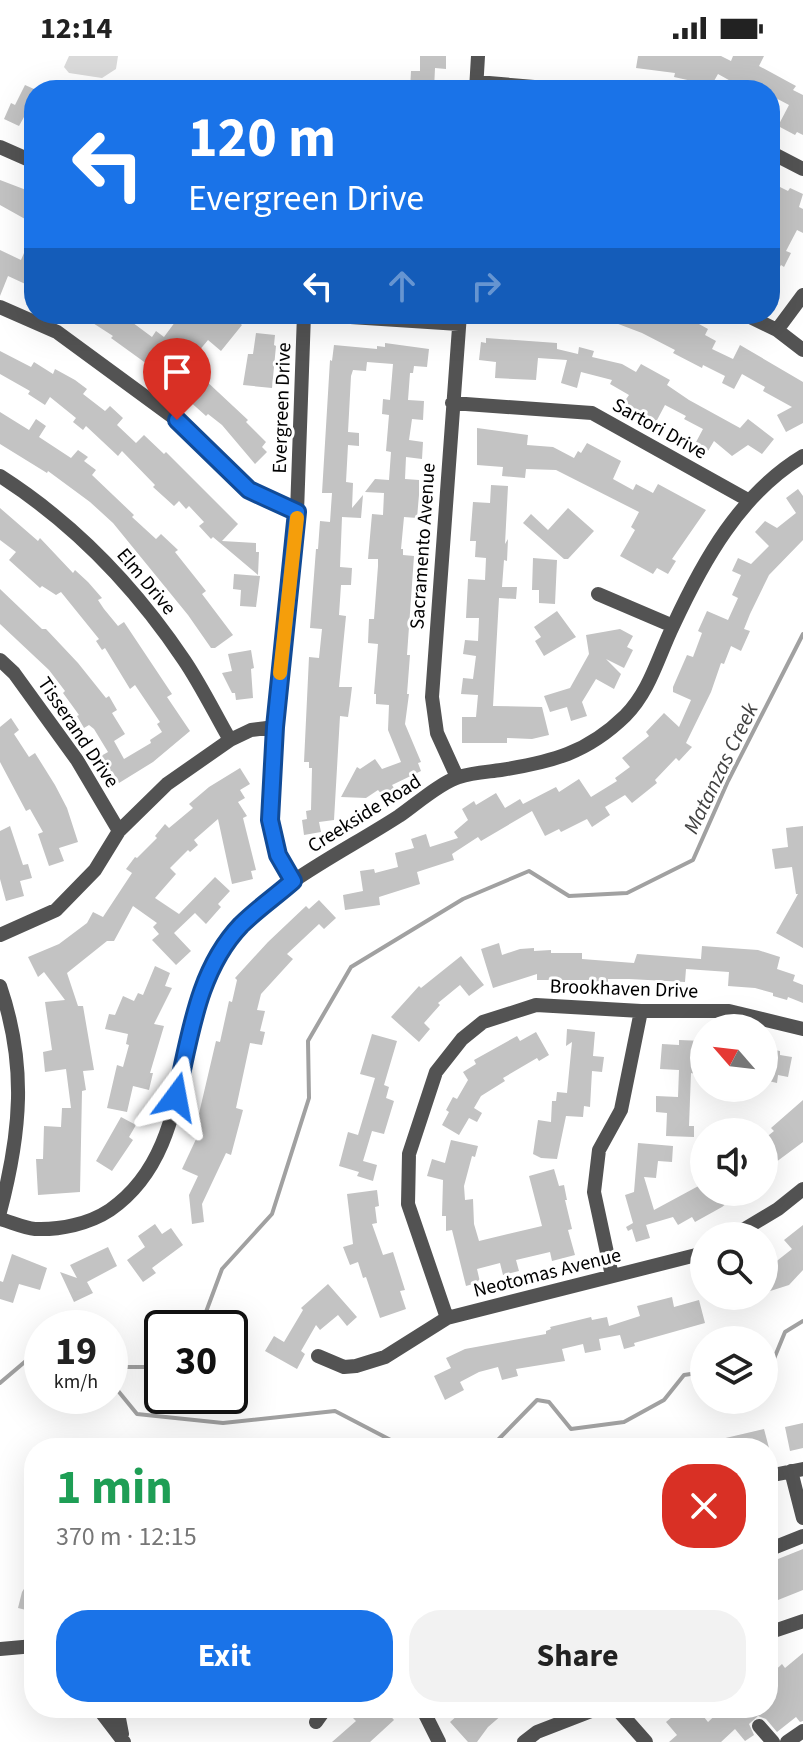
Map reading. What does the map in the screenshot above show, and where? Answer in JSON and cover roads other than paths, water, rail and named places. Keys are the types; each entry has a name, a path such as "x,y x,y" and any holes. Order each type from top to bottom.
{"street":[{"path":"476,80 478,56"},
{"path":"0,147 24,158"},
{"path":"780,157 803,169"},
{"path":"777,330 803,295"},
{"path":"0,307 24,318"},
{"path":"39,324 57,332 177,420 249,490 297,512"},
{"name":"Evergreen Drive","path":"293,881 278,855 270,820 275,727 297,512 304,324"},
{"name":"Sacramento Avenue","path":"457,777 437,733 432,697 460,324"},
{"path":"765,324 803,350"},
{"name":"Sartori Drive","path":"452,403 592,413 748,500"},
{"name":"Creekside Road","path":"0,1219 34,1229 73,1225 97,1218 126,1198 147,1175 162,1147 200,993 216,960 240,926 293,881 457,777 543,764 592,744 626,715 646,689 706,560 748,500 803,456"},
{"name":"Elm Drive","path":"0,476 64,522 103,558 135,594 186,662 230,740"},
{"path":"598,594 673,626"},
{"name":"Tisserand Drive","path":"0,660 14,673 77,760 119,831"},
{"path":"0,935 56,910 95,870 119,831 167,784 230,740 251,730 275,727"},
{"path":"0,986 14,1037 19,1106 13,1163 0,1212"},
{"name":"Brookhaven Drive","path":"447,1318 408,1204 409,1154 436,1072 462,1039 483,1022 536,1005 641,1011 729,1011 803,1029"},
{"path":"612,1276 594,1192 599,1150 621,1110 641,1011"},
{"path":"756,1222 803,1189"},
{"name":"Neotomas Avenue","path":"318,1356 344,1367 356,1366 385,1357 447,1318 690,1256"},
{"path":"797,1470 803,1518"},
{"path":"778,1546 803,1536"},
{"path":"778,1627 803,1621"},
{"path":"0,1649 24,1647"},
{"path":"106,1718 124,1742"},
{"path":"119,1718 124,1742"},
{"path":"316,1722 319,1718"},
{"path":"427,1718 439,1742"},
{"path":"524,1742 537,1732 573,1718"},
{"path":"625,1718 646,1742"},
{"path":"759,1726 773,1742"},
{"path":"787,1742 803,1731"}],"waterway":[{"name":"Matanzas Creek","path":"207,1310 222,1269 272,1214 309,1098 308,1041 351,967 463,899 529,871 569,896 627,893 693,860 728,781 803,634"},
{"path":"778,1349 785,1332 803,1321"},
{"name":"Matanzas Creek","path":"0,1383 24,1363"},
{"name":"Matanzas Creek","path":"128,1367 144,1367"},
{"path":"500,1438 537,1400 549,1402 571,1429 624,1422 664,1400 684,1375 690,1374"},
{"path":"128,1403 137,1414 223,1423 335,1411 387,1438"}]}
